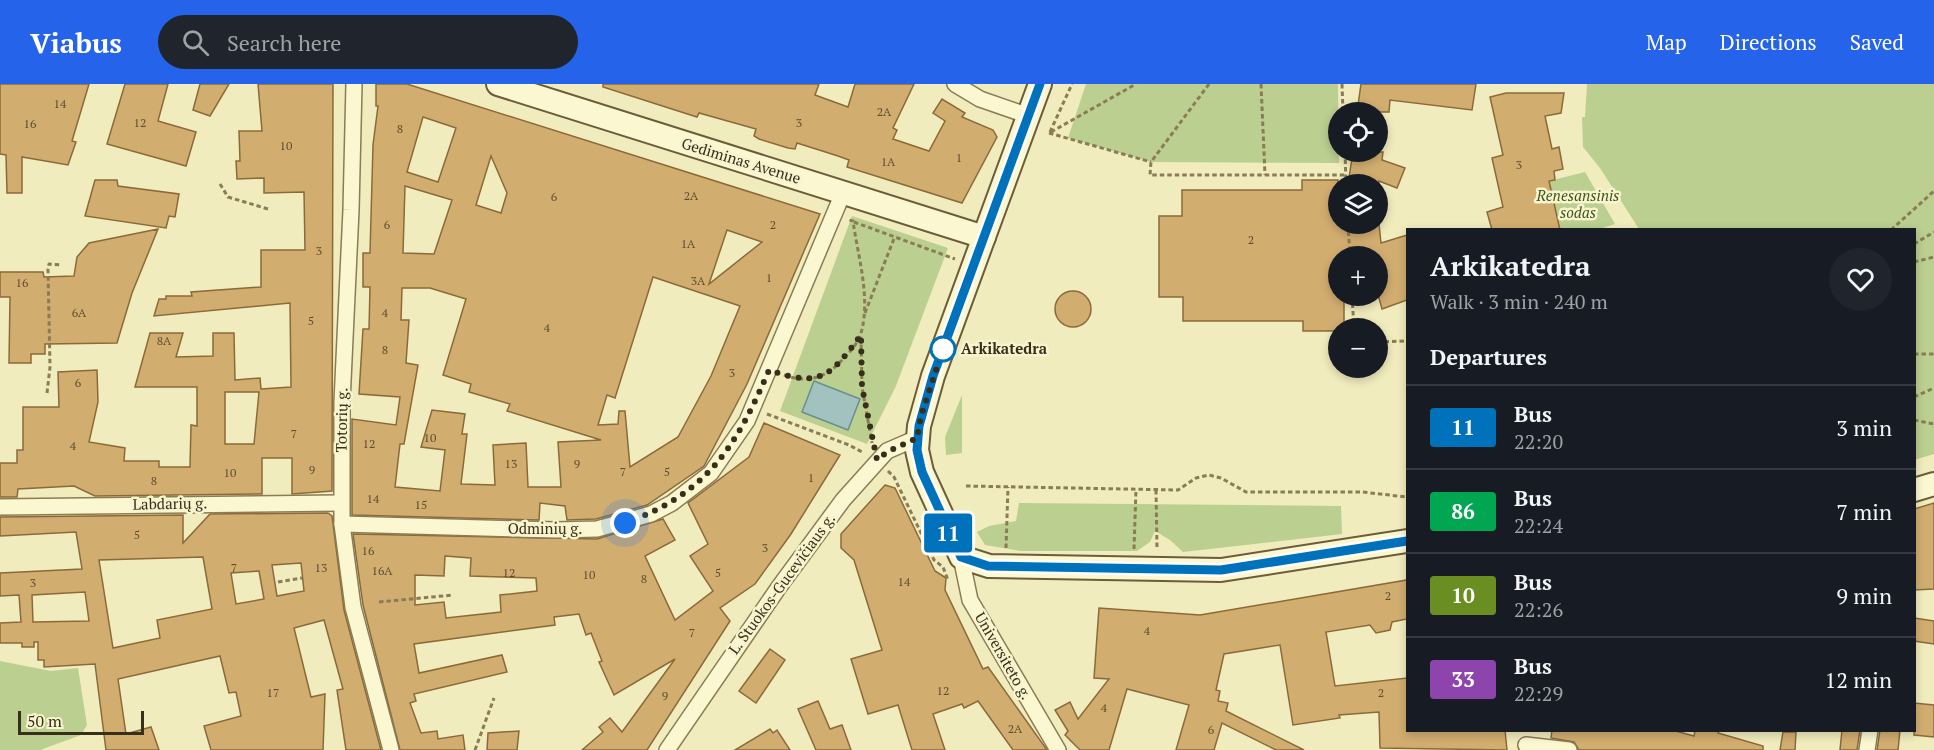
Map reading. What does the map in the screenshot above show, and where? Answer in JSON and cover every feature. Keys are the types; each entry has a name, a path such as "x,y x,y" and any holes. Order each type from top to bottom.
{"main road":[{"name":"Gediminas Avenue","path":"498,84 984,237"},
{"path":"1040,84 933,376 917,438 922,472 961,557 988,566 1204,571 1245,568 1406,541"},
{"path":"1916,489 1934,484"}],"street":[{"name":"Totorių g.","path":"354,84 342,524 353,607 391,750"},
{"path":"955,84 980,99 1029,116"},
{"name":"Odminių g.","path":"342,524 597,529 651,514 691,489 725,456 747,421 843,193"},
{"name":"L. Stuokos-Gucevičiaus g.","path":"668,750 778,587 843,500 877,460 887,452 917,438"},
{"name":"Labdarių g.","path":"0,507 341,503"},
{"name":"Universiteto g.","path":"961,557 970,600 1058,750"},
{"path":"1868,750 1870,732"},
{"path":"1526,742 1569,750"}],"path":[{"path":"1049,133 1072,84"},
{"path":"1049,133 1136,84"},
{"path":"1209,84 1151,162 1150,175 1328,176"},
{"path":"1261,84 1264,175"},
{"path":"1342,84 1343,102"},
{"path":"1049,133 1151,162"},
{"path":"220,184 228,197 268,208"},
{"path":"1893,228 1934,191"},
{"path":"834,214 974,266"},
{"path":"853,221 863,284 862,387 877,460"},
{"path":"1916,243 1934,232"},
{"path":"864,316 896,236"},
{"path":"1916,262 1934,257"},
{"path":"47,393 50,367 49,264 62,266"},
{"path":"769,370 797,380 822,376 843,359 861,335"},
{"path":"1388,342 1406,341"},
{"path":"1916,354 1934,354"},
{"path":"1916,396 1934,388"},
{"path":"1916,420 1934,424"},
{"path":"966,486 1178,490 1196,478 1209,475 1221,478 1245,492 1362,492 1406,497"},
{"path":"1006,555 1008,487"},
{"path":"1130,549 1136,549 1136,489"},
{"path":"1156,490 1156,549 1166,549"},
{"path":"278,582 302,578"},
{"path":"379,602 453,595"},
{"path":"475,750 494,698"}],"green space":[{"path":"1086,84 1338,84 1338,102 1328,102 1328,162 1339,163 1151,162 1068,138"},
{"path":"1587,84 1934,84 1934,454 1916,459 1916,228 1638,228 1600,168 1583,147 1582,117 1585,117"},
{"name":"Renesansinis sodas","path":"1585,172 1615,224 1603,228 1560,228 1549,181"},
{"path":"852,216 948,248 896,386 867,444 780,411"},
{"path":"962,395 962,453 946,455 945,437"},
{"path":"1019,503 1341,506 1342,534 1183,552 1170,540 1155,531 1150,542 1137,551 1021,551 985,545 977,532 989,526 1016,521"},
{"path":"0,661 51,671 78,668 87,725 81,735 40,750 0,750"}],"water":[{"path":"814,381 860,399 848,430 802,412"}],"building":[{"path":"0,84 89,84 72,141 76,142 68,165 22,157 22,193 7,193 6,155 0,154"},
{"path":"125,84 168,84 158,121 196,132 186,166 107,144"},
{"path":"200,84 229,84 210,116 193,110"},
{"path":"258,84 333,84 332,491 292,494 292,458 262,458 262,494 95,496 74,486 18,489 17,497 0,497 0,463 17,463 17,450 23,450 23,407 59,407 58,372 97,370 98,402 89,442 125,448 124,461 159,461 159,467 190,467 191,425 197,426 197,387 135,387 150,333 183,333 176,357 213,356 213,333 234,333 235,380 260,378 261,389 291,387 290,303 154,316 159,299 166,299 166,296 192,296 191,292 261,287 261,250 305,250 304,192 264,193 264,178 237,179 236,161 240,161 239,131 262,131","holes":["225,392 259,392 254,444 225,444"]},
{"path":"376,84 407,84 820,214 747,384 704,466 647,505 596,519 567,520 565,506 540,503 539,520 352,515 352,419 396,425 400,397 359,394 363,329 369,329 370,287 363,287 363,253 370,253 373,145 378,106 376,106","holes":["423,117 456,128 438,182 407,172","491,156 507,193 501,213 476,205","405,186 452,200 434,254 403,253","727,230 762,242 709,284","653,277 740,306 711,376 678,437 630,467 625,411 619,411 618,424 598,425 607,395 615,398","402,288 430,288 466,299 443,375 471,384 469,392 510,404 507,411 601,440 558,442 561,487 528,487 526,443 493,445 495,485 461,484 467,434 462,434 465,414 432,410 421,447 445,450 440,491 395,487 400,444 404,444 418,365 406,363 409,320 401,320"]},
{"path":"603,84 819,84 815,95 848,107 855,84 914,84 893,128 897,130 893,139 929,151 945,121 933,113 942,99 965,113 962,117 993,130 997,137 962,203 847,167 849,160 838,156 797,143 795,149 788,148 759,139 754,136 756,129 699,113 697,117 603,87"},
{"path":"1361,84 1476,84 1472,110 1390,100 1388,112 1388,102 1358,102"},
{"path":"1506,93 1564,93 1561,113 1545,116 1552,149 1559,147 1563,169 1554,171 1555,180 1549,181 1560,228 1491,228 1487,212 1503,207 1492,158 1503,155 1490,97"},
{"path":"1351,162 1388,162 1405,168 1397,188 1388,184 1388,174 1350,174"},
{"path":"95,180 117,180 118,186 179,194 175,217 169,216 166,228 85,216"},
{"path":"1302,180 1328,180 1328,234 1380,234 1381,243 1406,235 1406,300 1382,309 1381,306 1388,306 1388,246 1328,246 1328,306 1344,306 1344,318 1328,318 1328,331 1303,331 1303,321 1183,321 1183,297 1159,297 1159,216 1182,216 1182,190 1302,190"},
{"path":"158,229 132,293 117,343 45,344 45,354 31,354 31,363 9,363 10,297 0,297 0,272 43,272 44,277 74,276 77,257 89,243"},
{"path":"1073,291 1086,296 1091,309 1086,322 1073,327 1060,322 1055,309 1060,296"},
{"path":"764,423 840,455 791,534 755,584 720,608 730,621 647,750 582,750 603,732 599,727 610,718 622,732 675,659 614,695 599,662 602,661 591,633 586,635 579,614 554,617 555,625 414,644 419,673 502,655 507,672 414,694 416,701 410,703 421,733 437,731 438,739 463,735 465,750 400,750 363,605 353,534 597,539 663,519 675,540 645,556 675,620 713,591 690,556 708,544 688,503 749,457","holes":["445,556 471,558 470,576 536,578 537,591 500,595 501,612 446,618 444,602 415,605 415,575 444,576"]},
{"path":"885,485 895,488 935,571 946,578 945,590 983,669 988,667 1047,750 1013,750 978,701 964,708 962,704 933,714 945,750 912,750 898,705 868,714 851,659 882,650 854,560 841,548 841,534"},
{"path":"1934,503 1934,589 1916,590 1916,508"},
{"path":"328,513 332,516 344,610 381,750 346,750 337,690 343,689 324,620 294,628 311,697 325,694 323,750 211,750 204,726 241,716 236,692 229,693 220,656 118,679 126,734 151,727 159,750 106,750 95,664 44,667 44,660 38,660 38,642 34,642 34,647 22,647 22,643 0,643 0,623 21,622 19,595 0,596 0,573 82,569 76,532 0,536 0,517 183,515 183,543 210,514","holes":["203,557 212,609 157,620 160,638 113,648 99,560","301,563 304,591 277,596 272,565","259,571 264,599 236,604 231,573","85,592 89,621 33,622 32,595"]},
{"path":"1406,580 1406,619 1392,622 1390,630 1376,633 1370,625 1326,632 1335,686 1406,678 1406,732 1505,732 1507,750 1380,748 1379,712 1339,715 1340,718 1293,725 1280,645 1224,654 1216,690 1220,691 1218,701 1228,703 1226,711 1304,750 1276,750 1222,723 1214,750 1176,750 1189,705 1127,689 1109,750 1080,750 1065,735 1068,731 1055,710 1070,702 1078,719 1109,679 1094,678 1099,608 1200,615"},
{"path":"1916,618 1934,621 1934,644 1916,641"},
{"path":"770,649 785,660 756,703 739,691"},
{"path":"818,701 830,729 842,725 851,750 816,750 798,709"},
{"path":"1916,703 1934,705 1934,737 1914,735 1916,732"},
{"path":"770,729 773,733 777,730 790,750 735,750"},
{"path":"519,731 517,750 487,750 488,733"},
{"path":"1552,732 1679,732 1694,736 1695,732 1718,732 1763,746 1763,750 1579,750 1574,742 1551,738"},
{"path":"1783,732 1796,732 1795,750 1780,750"},
{"path":"1842,732 1860,732 1857,750 1840,750"},
{"path":"1880,732 1900,732 1898,750 1877,750"}],"bus line":[{"name":"11","path":"1040,84 933,376 919,426 917,450 922,472 961,557 988,566 1204,571 1245,568 1406,541"}],"place":[{"name":"Arkikatedra","path":"943,349"}],"route":[{"path":"625,523 651,514 672,503 711,472 725,456 747,421 769,370 797,380 822,376 843,359 861,335 862,387 877,460 887,452 917,438 921,416 943,349"}]}
